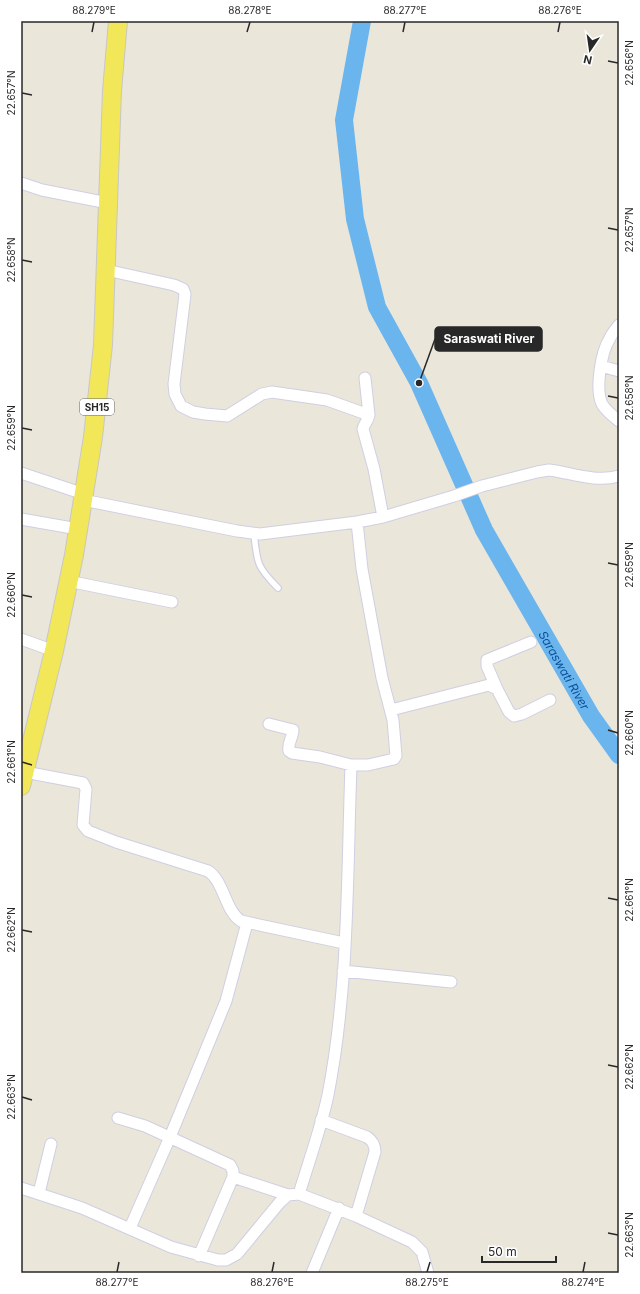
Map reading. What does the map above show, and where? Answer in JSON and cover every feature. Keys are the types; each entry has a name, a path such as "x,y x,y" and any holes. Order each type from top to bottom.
{"main road":[{"name":"SH15","path":"23,779 54,651 68,582 78,529 99,391 103,345 112,91 118,21"}],"street":[{"path":"21,183 42,190 108,203"},
{"path":"106,270 184,289 185,294 174,394 177,400 185,408 193,412 227,416 262,394 272,392 327,400 369,416"},
{"path":"619,325 607,343 601,366 599,382 600,399 607,410 619,421"},
{"path":"601,366 619,371"},
{"path":"365,378 369,416 363,429 374,469 383,516"},
{"path":"21,473 83,497 254,534 357,522 454,496 482,486 549,470 602,479 610,479 619,476"},
{"path":"21,519 78,529"},
{"path":"269,724 293,730 288,748 288,751 292,753 351,766 368,765 394,759 396,756 390,710 382,678 362,569 357,522"},
{"path":"68,582 172,602"},
{"path":"21,639 54,651"},
{"path":"531,642 487,660 487,666 509,712 514,716 522,714 550,700"},
{"path":"390,710 480,686 488,685 497,689"},
{"path":"21,1188 82,1208 171,1247 199,1256 218,1260 232,1258 280,1202 293,1194 321,1120 328,1095 335,1055 343,971 351,766"},
{"path":"23,779 83,783 86,788 83,825 88,831 116,842 208,871 214,876 235,916 241,921 344,943"},
{"path":"130,1228 170,1137 226,1001 247,923"},
{"path":"343,971 452,982"},
{"path":"118,1118 139,1123 230,1165 233,1171 233,1177 199,1256"},
{"path":"321,1120 366,1137 372,1140 374,1144 375,1152 356,1216"},
{"path":"39,1193 51,1144"},
{"path":"233,1177 339,1208 412,1242 422,1252 428,1273"},
{"path":"312,1273 339,1208"}],"lane":[{"path":"254,534 257,558 260,566 265,576 278,588"}],"waterway":[{"name":"Saraswati River","path":"362,21 344,120 355,219 377,307 419,383 484,530 591,716 619,755"}],"place":[{"name":"Saraswati River","path":"419,383"}]}
